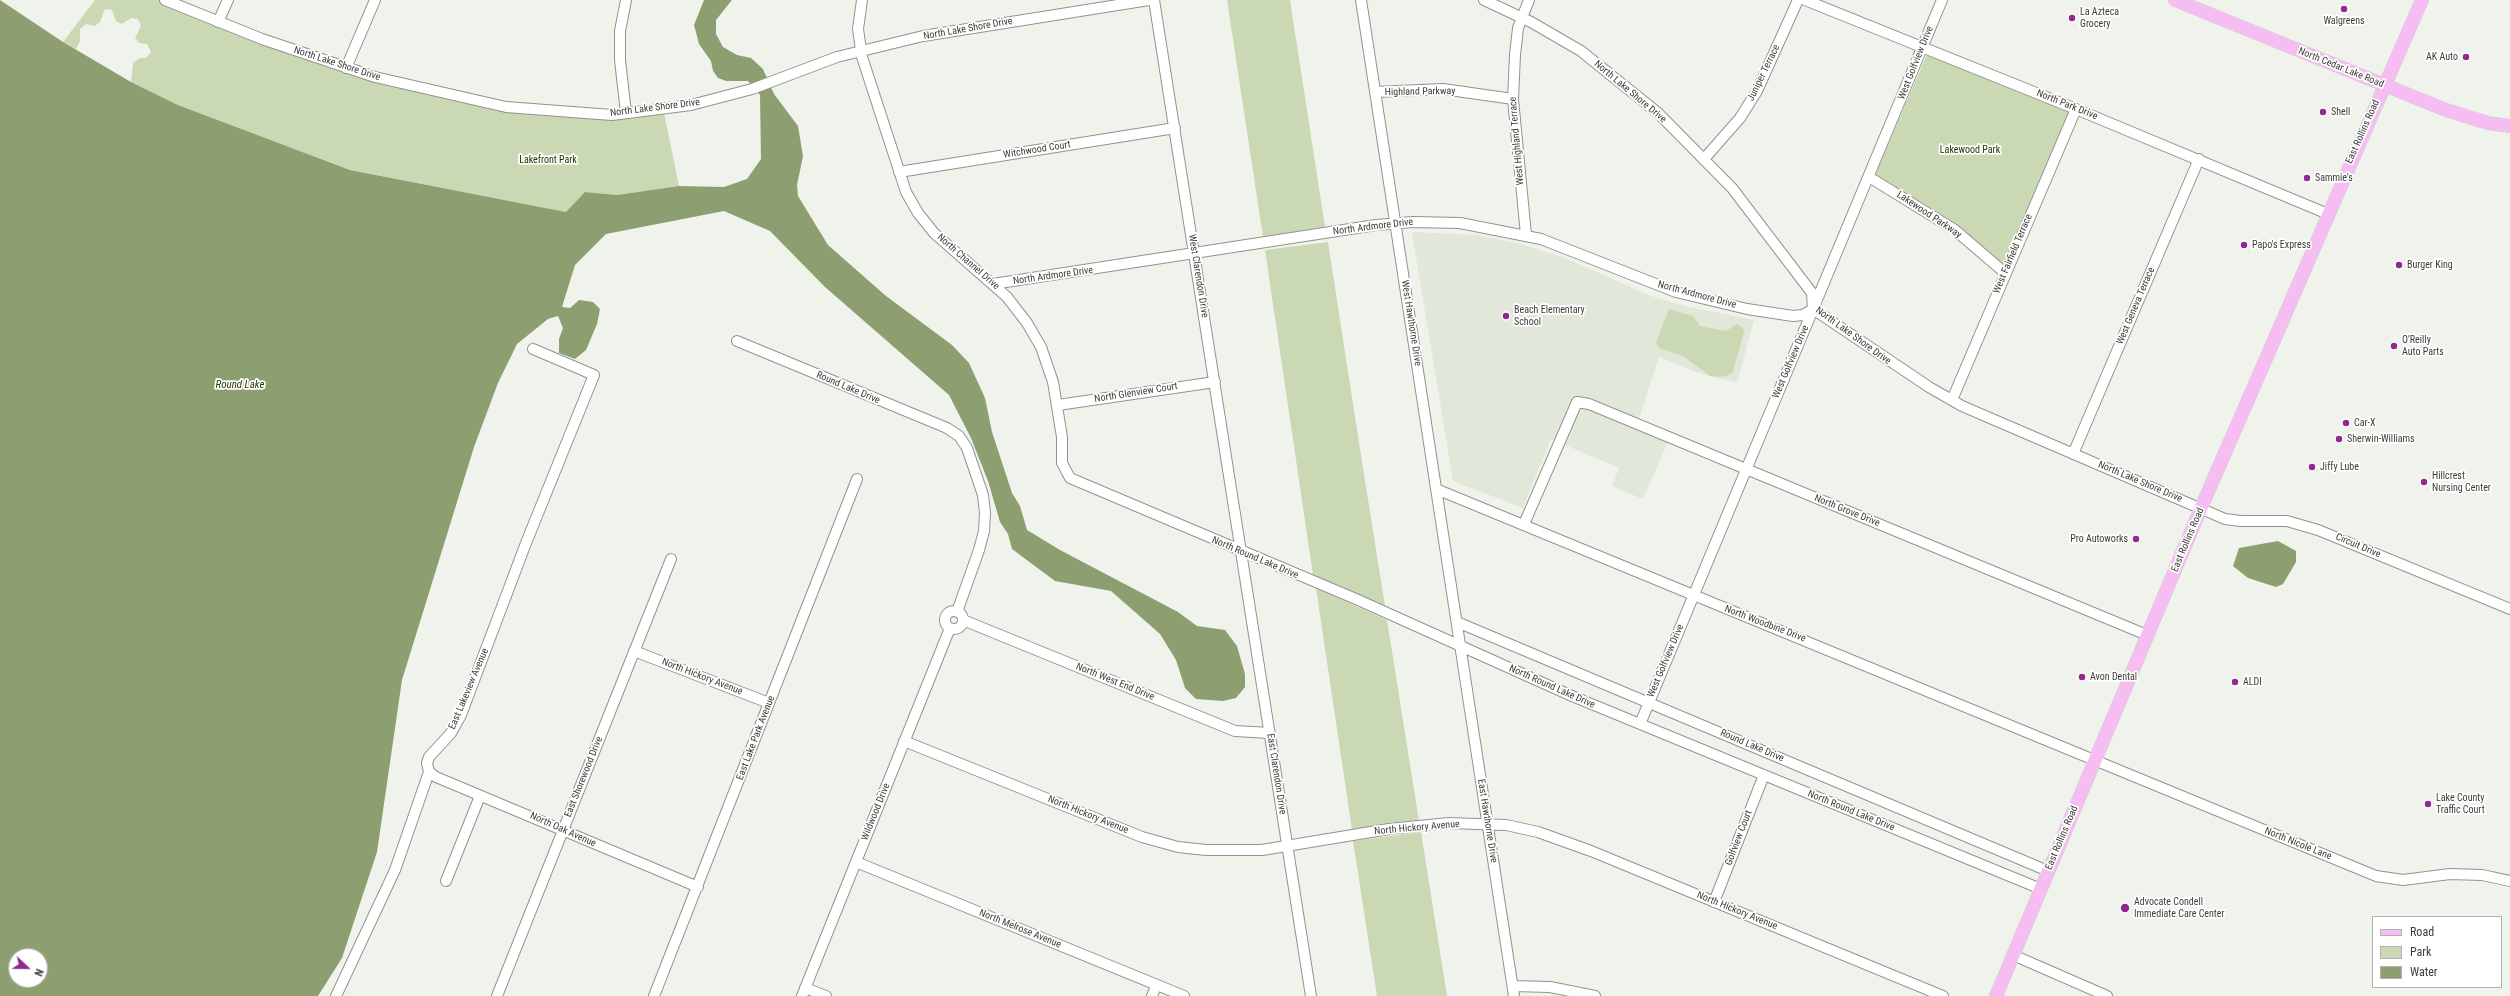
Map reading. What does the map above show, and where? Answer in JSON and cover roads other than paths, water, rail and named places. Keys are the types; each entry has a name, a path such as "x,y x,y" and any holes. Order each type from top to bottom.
{"main road":[{"name":"North Cedar Lake Road","path":"2175,0 2384,86 2488,123 2510,126"},
{"name":"East Rollins Road","path":"1996,996 2201,508 2422,0"}],"street":[{"name":"North Lake Shore Drive","path":"165,0 218,22 346,68 433,91 506,107 569,113 626,113 691,105 752,89 837,57 861,50 931,35 1149,0"},
{"path":"218,22 228,0"},
{"path":"346,68 375,0"},
{"path":"626,0 620,30 620,60 626,113"},
{"name":"North Channel Drive","path":"862,0 858,29 861,50 906,192 918,213 934,233 993,284 1011,302 1041,347 1053,382 1058,405 1062,463 1068,476"},
{"name":"West Clarendon Drive","path":"1154,0 1241,552"},
{"name":"West Hawthorne Drive","path":"1361,0 1460,647"},
{"name":"North Lake Shore Drive","path":"1484,0 1521,17 1581,51 1658,113 1732,188 1812,293 1813,309 1888,361 1952,400 2072,454 2201,508"},
{"name":"West Highland Terrace","path":"1526,235 1513,99 1515,55 1521,17 1529,0"},
{"name":"Juniper Terrace","path":"1704,159 1740,118 1757,91 1798,0"},
{"name":"North Park Drive","path":"1805,0 2076,108 2328,214"},
{"name":"West Golfview Drive","path":"1640,724 1942,0"},
{"name":"Highland Parkway","path":"1375,92 1443,89 1513,99"},
{"name":"West Fairfield Terrace","path":"1952,400 2076,108"},
{"name":"Witchwood Court","path":"899,172 1175,128"},
{"name":"West Geneva Terrace","path":"2072,454 2199,159"},
{"name":"Lakewood Parkway","path":"1869,177 1955,230 2005,273"},
{"name":"North Ardmore Drive","path":"993,284 1395,223 1460,223 1526,235 1574,250 1676,292 1747,309 1793,316 1803,315 1813,309"},
{"name":"Round Lake Drive","path":"737,341 947,428 959,436"},
{"name":"East Lakeview Avenue","path":"336,996 395,870 430,772 427,764 429,758 451,733 461,715 526,543 594,375 533,349"},
{"name":"North Glenview Court","path":"1058,405 1215,382"},
{"name":"North Grove Drive","path":"1524,524 1562,433 1577,402 1589,404 2147,635"},
{"name":"Wildwood Drive","path":"804,992 950,628 946,624 946,617 950,612 960,616 979,550 984,531 985,513 983,495 967,448 959,436"},
{"name":"North Round Lake Drive","path":"1068,476 1081,485 1356,599 1460,647 1640,724 2041,889"},
{"name":"East Lake Park Avenue","path":"654,996 857,479"},
{"name":"North Woodbine Drive","path":"1436,489 1524,524 1693,596 1801,638 2094,762"},
{"name":"Circuit Drive","path":"2201,508 2225,519 2241,521 2286,521 2318,530 2510,609"},
{"name":"East Clarendon Drive","path":"1241,552 1311,996"},
{"name":"East Shorewood Drive","path":"497,996 671,559"},
{"path":"950,628 957,628 960,616"},
{"name":"North West End Drive","path":"960,616 1236,731 1270,733"},
{"name":"Round Lake Drive","path":"1457,622 2048,871"},
{"name":"East Hawthorne Drive","path":"1460,647 1514,991"},
{"name":"North Hickory Avenue","path":"634,652 769,703"},
{"name":"North Hickory Avenue","path":"904,741 1142,837 1178,847 1206,850 1262,850 1388,829 1449,824 1506,825 1538,832 1591,851 1943,996"},
{"name":"North Nicole Lane","path":"2094,762 2376,876 2403,880 2450,874 2482,875 2510,881"},
{"name":"North Oak Avenue","path":"430,772 436,777 480,796 698,887"},
{"name":"Golfview Court","path":"1714,902 1764,775"},
{"path":"446,881 480,796"},
{"name":"North Melrose Avenue","path":"856,862 1156,986 1184,996"},
{"path":"2013,955 2107,996"},
{"path":"1152,996 1156,986"},
{"path":"1514,991 1550,987 1595,996"},
{"path":"804,992 826,996"}],"water":[{"name":"Round Lake","path":"0,0 63,42 131,82 178,105 350,170 566,212 585,192 617,195 679,186 724,187 747,179 761,159 760,95 748,81 726,81 718,78 713,71 711,61 699,44 694,25 704,0 732,0 716,20 716,34 723,47 737,55 751,58 763,69 774,94 798,126 803,156 797,185 798,196 828,245 886,296 952,345 969,363 985,398 992,432 1012,493 1020,506 1027,530 1060,550 1178,612 1197,626 1225,630 1237,646 1245,674 1245,687 1236,698 1223,701 1196,699 1185,688 1176,660 1160,634 1111,591 1055,581 1012,549 1008,534 1000,522 988,481 971,438 949,395 825,287 770,231 724,211 606,234 575,265 562,307 570,308 579,300 593,302 600,309 597,324 586,350 575,359 559,353 559,339 563,328 558,316 548,319 517,344 498,383 474,447 402,680 377,852 342,958 318,996 0,996"},
{"path":"2278,541 2296,551 2296,562 2283,584 2276,587 2248,578 2233,566 2239,548"}],"place":[{"name":"Walgreens","path":"2344,9"},
{"name":"La Azteca Grocery","path":"2072,18"},
{"name":"AK Auto","path":"2466,57"},
{"name":"Shell","path":"2323,112"},
{"name":"Sammie's","path":"2307,178"},
{"name":"Papo's Express","path":"2244,245"},
{"name":"Burger King","path":"2399,265"},
{"name":"Beach Elementary School","path":"1506,316"},
{"name":"O'Reilly Auto Parts","path":"2394,346"},
{"name":"Car-X","path":"2346,423"},
{"name":"Sherwin-Williams","path":"2339,439"},
{"name":"Jiffy Lube","path":"2312,467"},
{"name":"Hillcrest Nursing Center","path":"2424,482"},
{"name":"Pro Autoworks","path":"2136,539"},
{"name":"Avon Dental","path":"2082,677"},
{"name":"ALDI","path":"2235,682"},
{"name":"Lake County Traffic Court","path":"2428,804"},
{"name":"Advocate Condell Immediate Care Center","path":"2125,908"}],"park label":[{"name":"Lakewood Park","path":"1970,150"},
{"name":"Lakefront Park","path":"548,160"}]}
